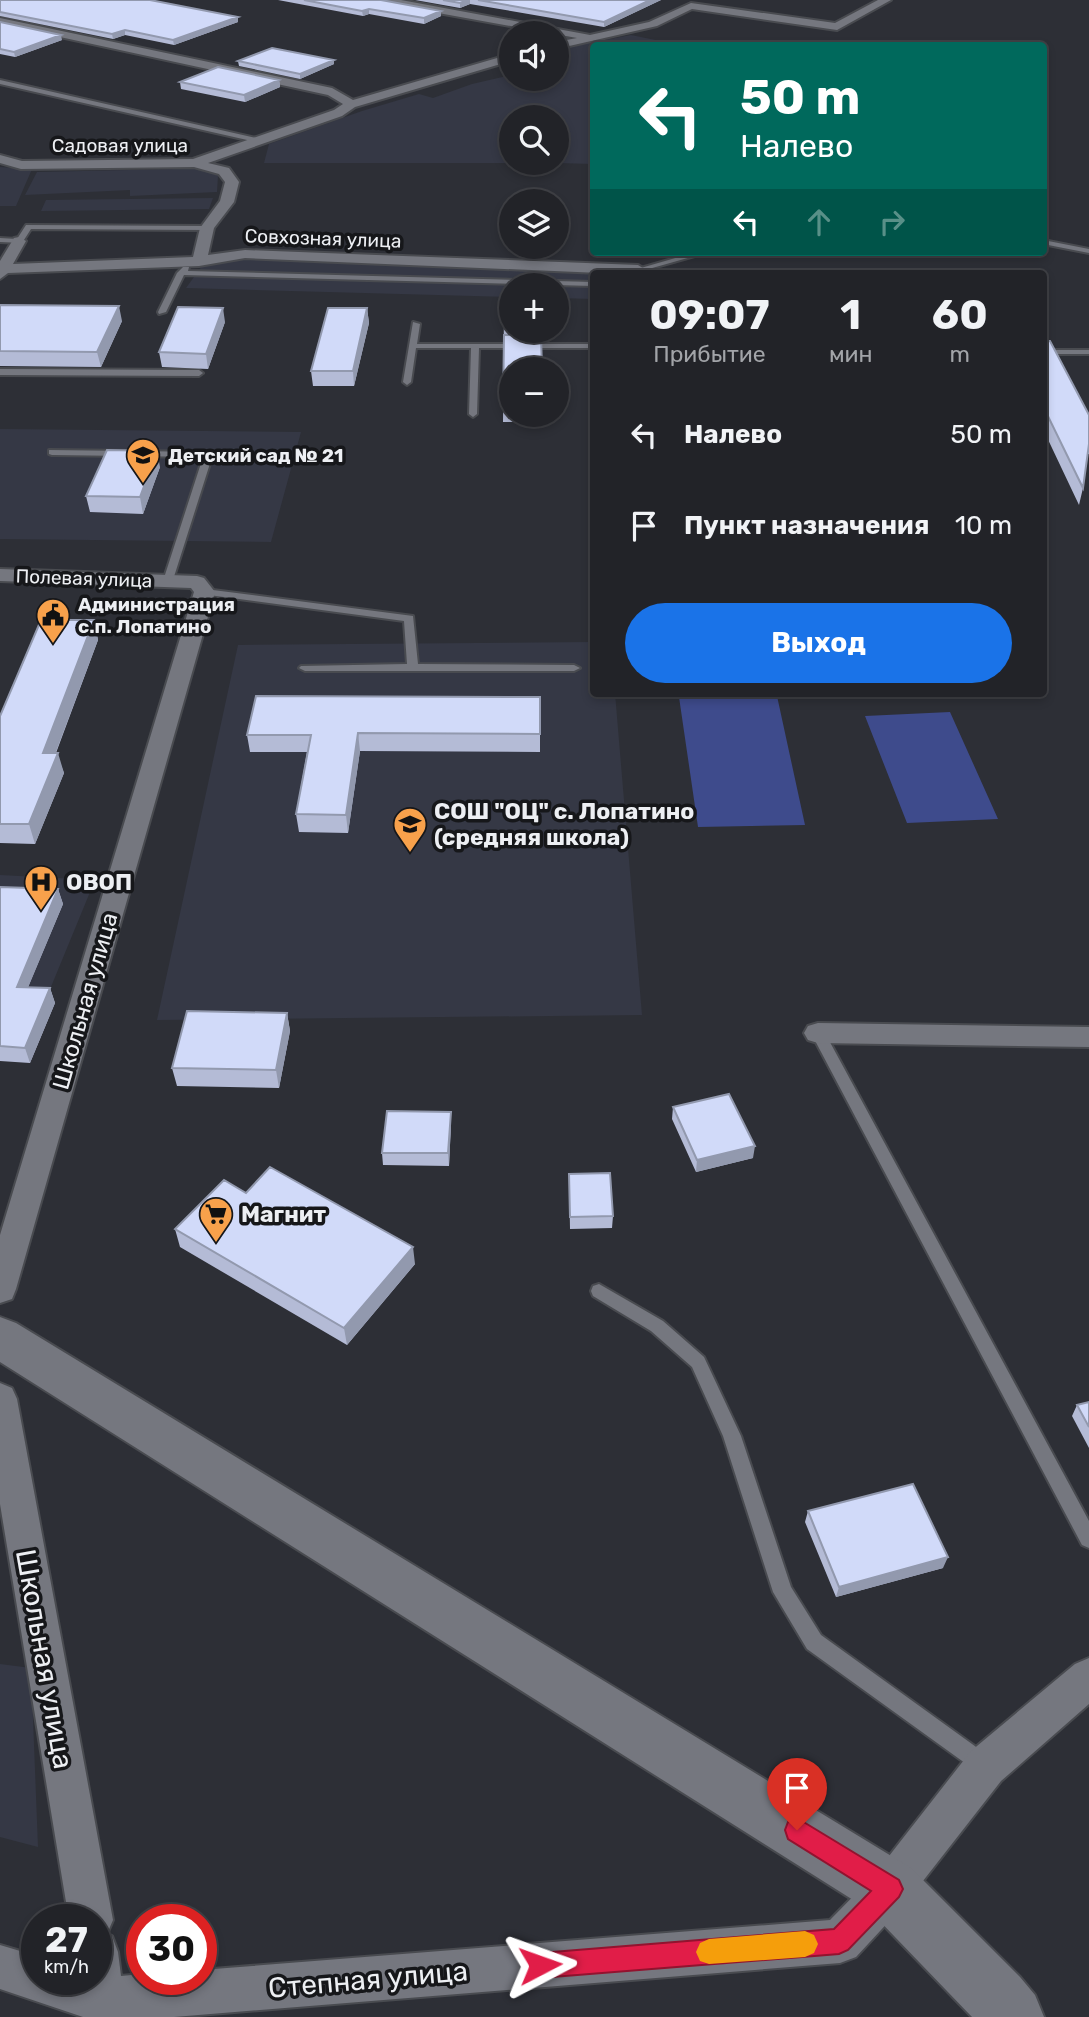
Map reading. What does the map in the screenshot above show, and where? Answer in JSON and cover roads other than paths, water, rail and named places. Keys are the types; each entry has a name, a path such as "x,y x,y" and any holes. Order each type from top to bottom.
{"street":[{"path":"383,0 594,37"},
{"path":"667,2 836,27 886,0"},
{"path":"569,43 653,24 691,6"},
{"path":"0,21 332,92 351,104"},
{"path":"194,163 338,113 351,104 499,61"},
{"name":"Садовая улица","path":"0,159 21,165 194,163 224,171 232,182 227,202 208,228 199,261"},
{"path":"2,272 19,241"},
{"name":"Совхозная улица","path":"2,272 199,261 244,254 614,270"},
{"name":"Полевая улица","path":"0,575 197,582 205,592"},
{"name":"Школьная улица","path":"0,1289 205,592"},
{"path":"818,1033 1089,1037"},
{"path":"0,1337 890,1889 1013,2017"},
{"name":"Школьная улица","path":"0,1399 88,1904"},
{"name":"Степная улица","path":"73,1995 104,2009 839,1941 890,1889 986,1766 1089,1678"},
{"name":"Степная улица","path":"0,1967 21,1974"}],"lane":[{"path":"0,82 256,140"},
{"path":"0,240 19,241 29,227 208,228"},
{"path":"1047,243 1089,251"},
{"path":"641,270 691,256"},
{"path":"162,312 181,272 199,261"},
{"path":"181,272 590,284"},
{"path":"407,382 416,324"},
{"path":"413,346 590,346"},
{"path":"473,414 475,346"},
{"path":"1047,352 1089,352"},
{"path":"0,372 200,373"},
{"path":"52,452 208,454 168,580"},
{"path":"205,592 409,618 414,667"},
{"path":"305,668 574,668"},
{"path":"818,1033 1089,1539"},
{"path":"599,1291 657,1325 698,1362 732,1436 783,1592 814,1642 986,1766"}],"place":[{"name":"Детский сад № 21","path":"143,485"},
{"name":"Администрация с.п. Лопатино","path":"53,645"},
{"name":"СОШ \"ОЦ\" с. Лопатино (средняя школа)","path":"410,854"},
{"name":"ОВОП","path":"41,912"},
{"name":"Магнит","path":"216,1244"}]}
